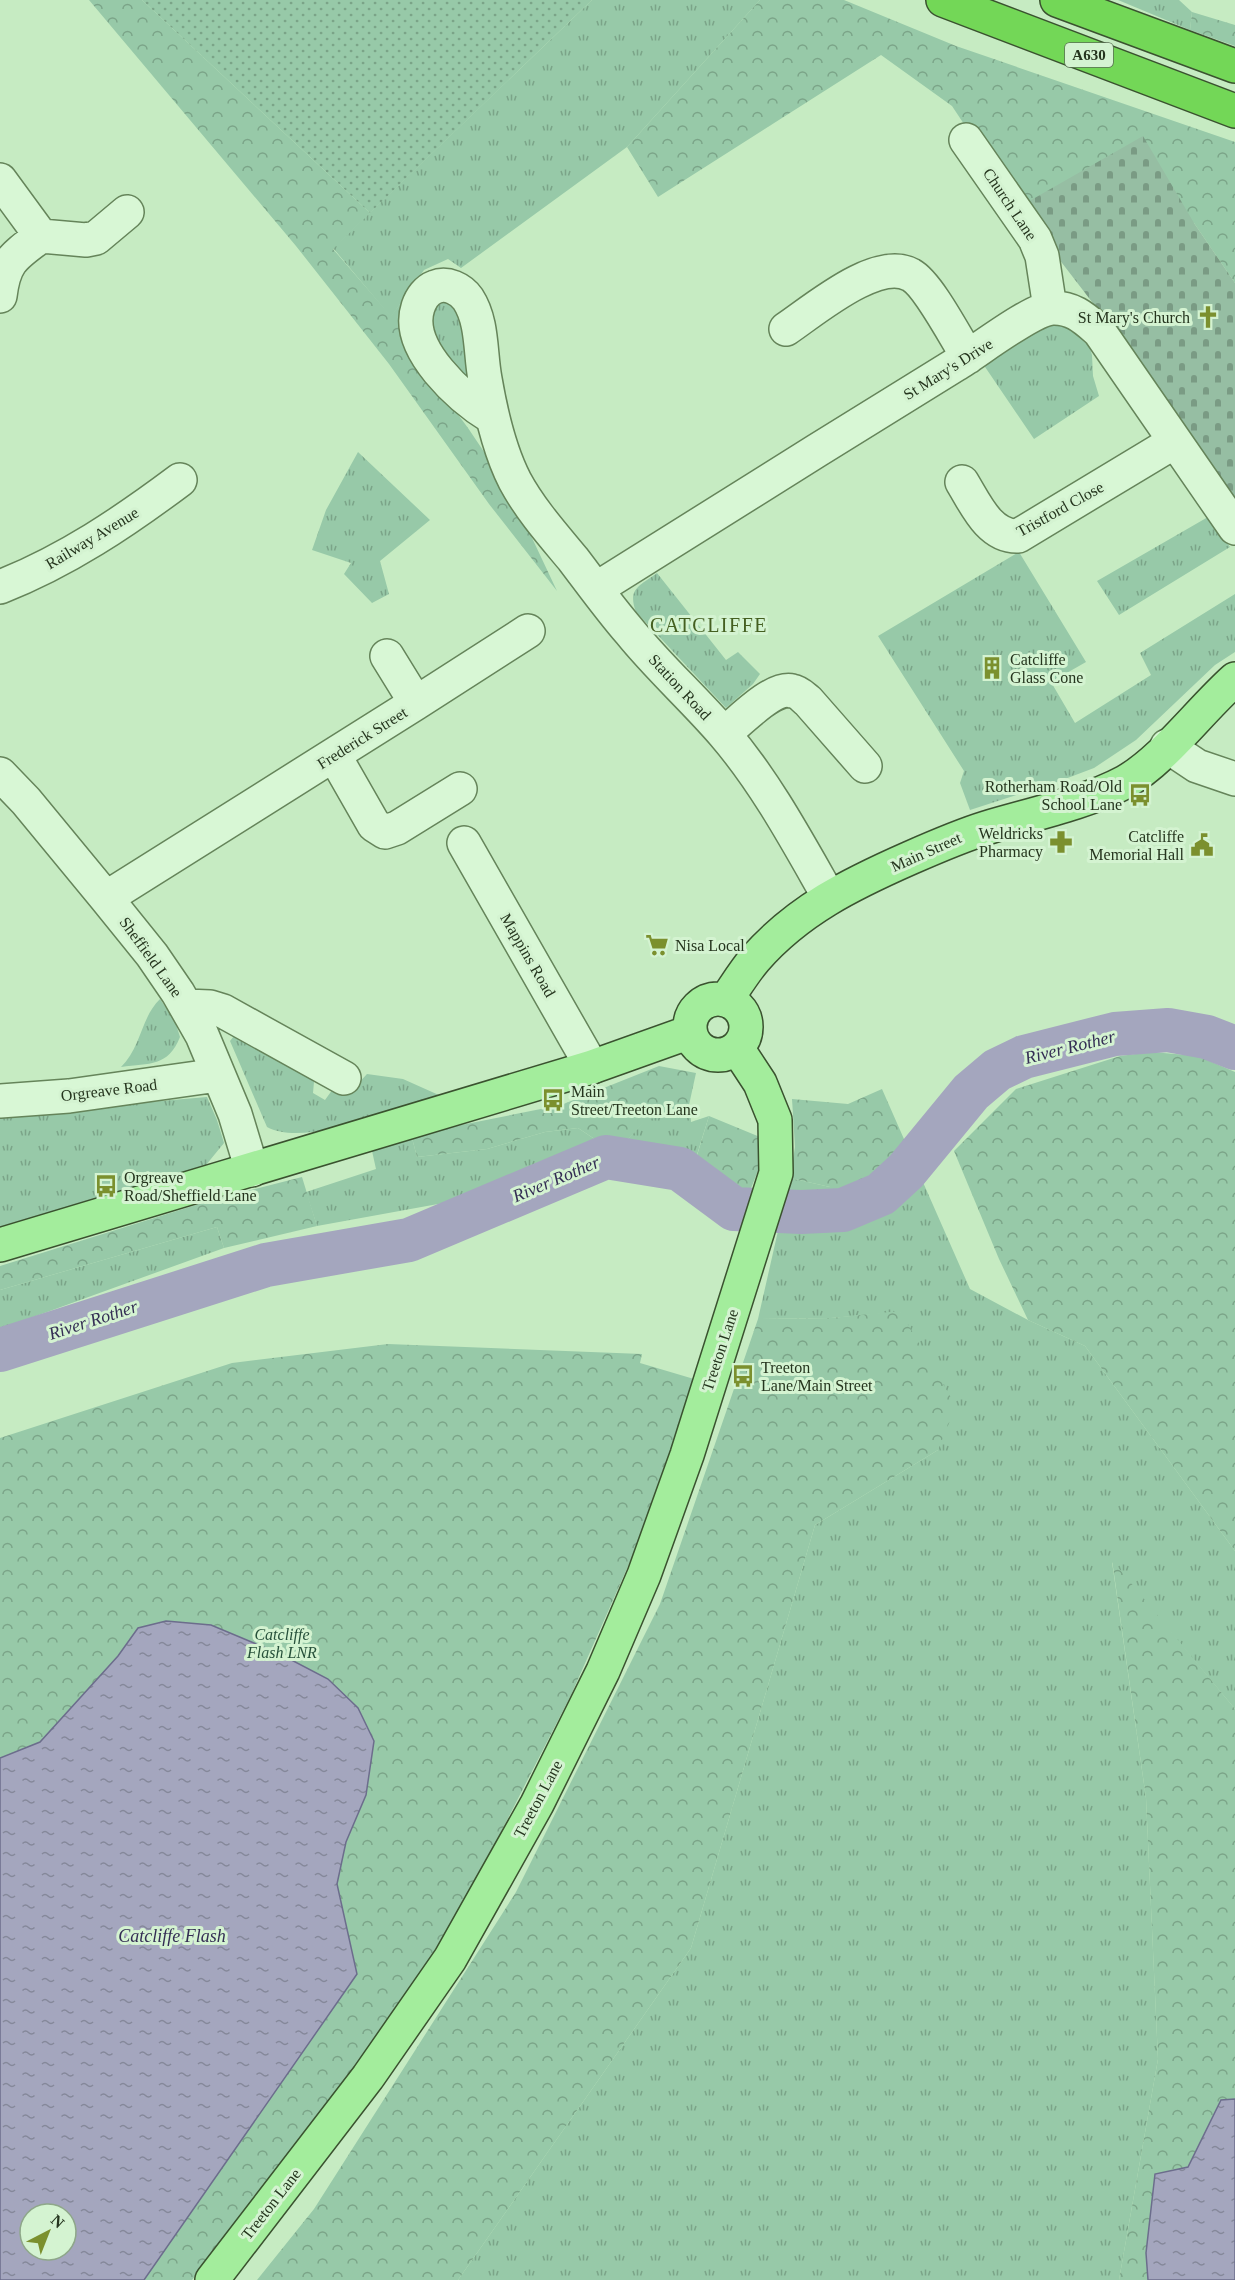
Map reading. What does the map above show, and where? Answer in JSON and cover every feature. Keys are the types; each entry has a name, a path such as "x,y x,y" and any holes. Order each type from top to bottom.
{"highway":[{"name":"A630","path":"943,0 1235,111"},
{"name":"A630","path":"1057,0 1235,66"}],"main road":[{"name":"Main Street","path":"726,1000 753,961 772,941 829,897 968,833 1090,796 1124,782 1167,746 1235,680"},
{"path":"726,1000 734,1004 744,1017 746,1034 737,1048 722,1055 706,1053 699,1048 690,1032 693,1014 707,1001 726,1000"},
{"path":"0,1245 592,1067 690,1032"},
{"name":"Treeton Lane","path":"212,2280 368,2077 450,1959 537,1804 603,1671 644,1575 687,1455 776,1173 775,1120 760,1083 737,1048"}],"street":[{"name":"Church Lane","path":"966,140 1035,239 1042,256 1050,308"},
{"path":"0,180 41,236"},
{"path":"0,296 6,266 16,255 41,236 86,240 96,238 127,213"},
{"path":"786,329 858,282 878,272 897,270 912,275 925,289 968,357"},
{"name":"St Mary's Drive","path":"596,589 968,357 1029,316 1050,308"},
{"path":"1050,308 1068,309 1083,317 1099,331 1235,528"},
{"name":"Station Road","path":"494,418 497,436 516,482 550,530 630,632 724,734 767,790 829,897"},
{"name":"Tristford Close","path":"962,482 994,528 1007,536 1018,536 1174,442"},
{"name":"Railway Avenue","path":"0,587 100,537 180,480"},
{"name":"Frederick Street","path":"106,897 528,631"},
{"path":"387,656 416,703"},
{"path":"724,734 770,696 790,690 800,694 808,701 864,765"},
{"path":"1167,746 1197,766 1235,779"},
{"path":"334,755 374,825 385,832 397,828 460,789"},
{"name":"Sheffield Lane","path":"0,774 26,801 106,897 152,955 186,1006 202,1035 235,1114 252,1170"},
{"name":"Mappins Road","path":"464,843 592,1067"},
{"path":"186,1006 210,1007 223,1011 344,1078"},
{"name":"Orgreave Road","path":"0,1101 69,1096 218,1075"}],"green space":[{"path":"89,0 142,0 370,213 333,249 391,316 403,300 428,374 509,489 557,591 489,504 389,364 296,246"},
{"path":"142,0 592,0 370,213"},
{"path":"592,0 760,0 627,147 461,268 448,259 424,270 391,317 333,248"},
{"path":"760,0 844,0 956,46 1235,142 1235,283 1194,223 1019,207 952,106 881,55 658,197 627,147"},
{"path":"1118,0 1179,0 1192,12 1190,30"},
{"path":"1192,12 1235,25 1235,46 1190,30"},
{"path":"1143,136 1194,223 1235,283 1235,498 1175,410 1019,207"},
{"path":"440,296 459,306 468,356 465,386 429,344 427,303"},
{"path":"1060,319 1088,341 1092,355 1093,376 1099,396 1034,439 981,361 1043,322"},
{"path":"358,452 430,520 380,561 389,594 372,603 344,574 351,563 312,550 326,510"},
{"path":"1208,517 1230,547 1119,615 1097,581"},
{"path":"1019,552 1086,662 1051,682 1075,723 1151,675 1140,653 1235,594 1235,652 1215,665 1136,740 1094,768 970,810 960,783 964,771 878,636"},
{"path":"657,573 726,660 738,652 760,674 753,684 726,708 636,612 634,593 637,588"},
{"path":"160,999 175,1021 180,1037 175,1047 164,1059 157,1062 121,1067 133,1051 149,1015"},
{"path":"234,1036 242,1037 308,1072 314,1082 313,1093 325,1100 335,1086 354,1088 367,1074 403,1079 441,1096 378,1117 328,1130 304,1133 284,1132 267,1127 230,1041"},
{"path":"1152,1052 1198,1056 1235,1072 1235,1551 1085,1346 1028,1320 999,1259 954,1151 1016,1089 1120,1056"},
{"path":"659,1066 696,1073 689,1105 645,1121 621,1147 605,1146 578,1128 545,1132 487,1149 417,1157 412,1138 456,1126 561,1105"},
{"path":"882,1089 911,1155 890,1178 861,1188 830,1187 790,1178 795,1147 792,1099 848,1104"},
{"path":"207,1097 224,1143 206,1165 0,1227 0,1115"},
{"path":"689,1105 691,1122 709,1116 695,1161 671,1152 621,1147 645,1120"},
{"path":"709,1116 760,1137 759,1168 748,1196 695,1162"},
{"path":"578,1128 605,1146 449,1202 317,1226 306,1192 376,1169 372,1151 412,1138 417,1157 487,1149 545,1132"},
{"path":"911,1155 970,1289 1028,1320 1085,1346 1235,1551 1235,1709 1112,1562 1146,1798 1158,2059 1119,2280 458,2280 691,1948 815,1525 938,1450 900,1312 831,1318 758,1319 790,1178 830,1187 890,1178"},
{"path":"302,1177 317,1226 224,1248 217,1227 0,1290 0,1266 212,1200"},
{"path":"217,1227 224,1248 0,1329 0,1290"},
{"path":"900,1311 956,1406 938,1450 815,1525 691,1948 458,2280 257,2280 314,2209 516,1892 660,1604 758,1319 831,1318"},
{"name":"Catcliffe Flash LNR","path":"388,1344 642,1354 640,1363 694,1379 656,1503 571,1695 461,1910 370,2049 192,2280 0,2280 0,1438 232,1363"},
{"path":"1112,1560 1235,1709 1235,2280 1119,2280 1158,2059 1146,1798"}],"water":[{"name":"Catcliffe Flash","path":"166,1621 211,1625 280,1654 328,1679 358,1708 374,1741 366,1795 346,1842 337,1884 357,1974 144,2280 0,2280 0,1758 40,1742 118,1656 138,1628"},
{"path":"1235,2099 1235,2280 1148,2280 1146,2253 1155,2174 1188,2167 1221,2100"}],"waterway":[{"name":"River Rother","path":"0,1350 266,1265 409,1240 606,1157 680,1169 734,1209 801,1212 843,1210 881,1194 906,1171 971,1092 997,1070 1024,1057 1115,1034 1168,1030 1207,1037 1235,1048"}],"place":[{"name":"St Mary's Church","path":"1208,317"},
{"name":"Catcliffe Glass Cone","path":"992,668"},
{"name":"Rotherham Road/Old School Lane","path":"1140,795"},
{"name":"Weldricks Pharmacy","path":"1061,842"},
{"name":"Catcliffe Memorial Hall","path":"1202,845"},
{"name":"Nisa Local","path":"657,945"},
{"name":"Main Street/Treeton Lane","path":"553,1100"},
{"name":"Orgreave Road/Sheffield Lane","path":"106,1186"},
{"name":"Treeton Lane/Main Street","path":"743,1376"}],"district":[{"name":"CATCLIFFE","path":"709,625"}]}
